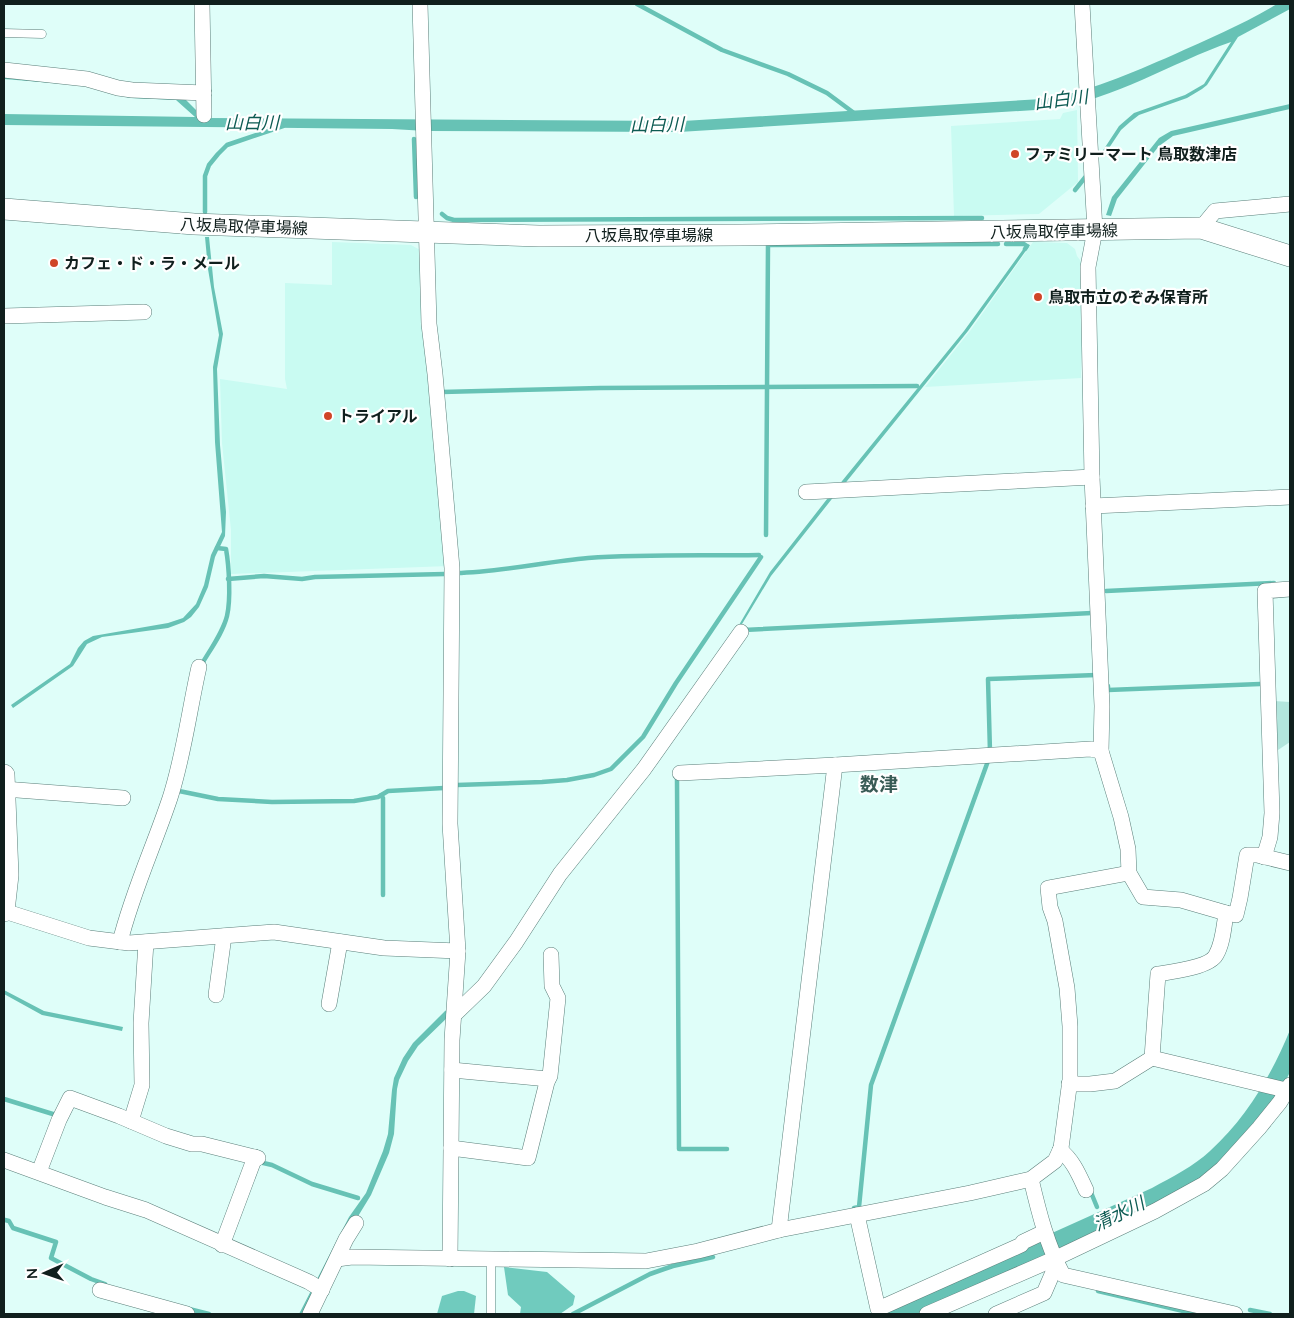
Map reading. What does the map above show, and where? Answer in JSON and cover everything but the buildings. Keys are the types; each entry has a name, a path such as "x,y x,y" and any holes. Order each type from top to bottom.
{"main road":[{"name":"八坂鳥取停車場線","path":"4,209 194,224 539,236 1201,228 1290,256"},
{"path":"4,775 8,874 4,911"}],"street":[{"path":"202,4 204,115"},
{"path":"420,4 429,324 452,568 450,824 458,951 452,1070 450,1258"},
{"path":"1082,4 1095,230 1088,267 1092,477 1102,706 1101,751 1121,817 1128,849 1129,873 1142,897 1181,900 1236,915 1247,855 1290,863"},
{"path":"4,70 87,79 132,90 204,92"},
{"path":"1201,228 1215,211 1290,204"},
{"path":"4,316 144,312"},
{"path":"806,492 1092,477"},
{"path":"1093,506 1290,497"},
{"path":"1264,857 1270,837 1272,813 1265,591 1290,589"},
{"path":"454,1015 484,986 522,934 560,874 644,769 741,632"},
{"path":"120,942 139,882 170,797 188,724 199,667"},
{"path":"680,773 1090,749 1101,751"},
{"path":"779,1230 835,765"},
{"path":"4,789 123,798"},
{"path":"337,1259 352,1257 646,1262 779,1230 1031,1179 1055,1162 1060,1150 1071,1060 1067,988 1055,921 1050,907 1048,888 1129,873"},
{"path":"4,911 89,938 120,942 146,942 274,932 384,948 458,951"},
{"path":"1152,1058 1158,974 1182,970 1209,962 1216,956 1226,913"},
{"path":"216,995 224,936"},
{"path":"131,1121 142,1085 141,1024 146,942"},
{"path":"329,1004 340,942"},
{"path":"451,1148 528,1158 550,1076 558,998 552,986 551,955"},
{"path":"927,1314 1055,1261 1204,1184 1239,1151 1289,1089 1152,1058 1115,1081 1069,1084"},
{"path":"452,1070 548,1079"},
{"path":"38,1172 70,1098 166,1136 192,1144 202,1144 256,1157 222,1245"},
{"path":"1060,1150 1066,1154 1077,1170 1086,1190"},
{"path":"4,1160 146,1210 309,1282 322,1290"},
{"path":"1031,1179 1044,1232 1055,1261 1063,1275 1235,1314"},
{"path":"857,1215 878,1309 1021,1245 1023,1242 1044,1232"},
{"path":"310,1314 346,1239 356,1223"},
{"path":"996,1314 1044,1293 1055,1261"},
{"path":"100,1290 187,1314"}],"lane":[{"path":"4,34 42,34"},
{"path":"491,1259 491,1314"}],"shaded area":[{"name":"ファミリーマート 鳥取数津店","path":"1077,110 1078,182 1039,214 954,216 951,126 1060,119 1063,113"},
{"name":"トライアル","path":"332,242 411,245 424,252 449,566 231,574 231,530 222,443 220,379 287,389 285,379 285,283 332,285"},
{"name":"鳥取市立のぞみ保育所","path":"1033,242 1067,243 1075,249 1077,256 1083,264 1081,378 925,387 970,331"},
{"path":"1274,701 1290,702 1290,742 1273,751"},
{"path":"504,1267 547,1272 575,1296 573,1305 560,1314 520,1314 521,1307 508,1295"},
{"path":"464,1291 476,1296 474,1314 437,1314 442,1296"}],"water":[{"name":"山白川","path":"1277,4 1290,4 1290,9 1238,37 1207,85 1187,98 1139,115 1121,130 1103,157 1100,155 1119,126 1134,113 1185,95 1204,84 1231,42 1120,89 1075,104 1051,109 679,132 426,131 392,129 4,125 4,114 195,117 176,100 130,98 77,85 4,79 4,74 181,95 204,118 683,121 1042,99 1076,92 1125,75 1226,31"},
{"path":"1290,104 1290,109 1173,136 1159,146 1117,199 1111,216 1106,215 1112,197 1159,138 1171,131"},
{"path":"205,237 209,237 214,287 223,334 217,369 220,445 226,512 225,536 215,557 208,587 199,607 184,622 168,628 102,637 87,644 73,666 13,708 11,705 70,664 84,641 93,636 168,623 183,618 196,604 204,585 211,555 222,532 215,442 213,367 219,335 208,269"},
{"path":"1027,244 1030,245 968,331 843,486 838,486 964,331"},
{"path":"831,494 835,495 771,576 733,639 707,673 648,760 557,873 503,956 470,996 418,1046 408,1061 397,1089 394,1134 389,1153 371,1195 335,1254 305,1314 299,1314 349,1217 366,1193 388,1134 394,1078 403,1058 413,1043 445,1011 459,1003 480,982 555,872 652,750 677,711 739,625 770,572"},
{"path":"4,990 44,1011 123,1027 122,1031 42,1015 4,994"},
{"name":"清水川","path":"1290,1030 1290,1072 1280,1092 1226,1161 1188,1190 977,1289 918,1314 872,1314 1152,1188 1190,1166 1223,1138 1247,1110 1275,1064"}],"waterway":[{"path":"637,4 722,50 788,74 827,93 854,113"},
{"name":"山白川","path":"205,212 205,176 209,165 218,154 227,145 283,126"},
{"path":"414,139 416,197"},
{"path":"1075,190 1087,175"},
{"path":"442,214 454,220 982,218"},
{"path":"766,535 768,245 998,244"},
{"path":"1006,244 1024,244 1027,246 1025,249"},
{"path":"442,392 600,388 917,386"},
{"path":"203,667 203,662 223,628 229,601 226,549 217,548"},
{"path":"456,573 489,571 588,558 759,555"},
{"path":"457,785 567,780 594,775 611,769 643,737 676,683 761,557"},
{"path":"228,579 264,576 302,579 315,577 445,574"},
{"path":"1106,591 1274,583"},
{"path":"744,630 1092,613"},
{"path":"990,752 988,679 1096,675"},
{"path":"1108,686 1108,690 1260,684"},
{"path":"854,1208 859,1207 871,1085 987,761"},
{"path":"680,778 677,779 679,1149 727,1149"},
{"path":"179,791 218,799 272,802 354,801 378,797 388,791 444,788"},
{"path":"381,795 383,798 383,895"},
{"path":"4,1099 56,1115 57,1113"},
{"path":"259,1162 272,1165 312,1184 358,1198"},
{"name":"清水川","path":"1090,1190 1097,1207"},
{"path":"5,1220 9,1221 13,1228 56,1242 51,1258 91,1279 105,1284"},
{"path":"573,1314 650,1274 673,1266 713,1257"},
{"path":"1098,1291 1196,1314"},
{"path":"189,1309 209,1314"},
{"path":"1250,1310 1270,1314"}],"place":[{"name":"ファミリーマート 鳥取数津店","path":"1015,154"},
{"name":"カフェ・ド・ラ・メール","path":"54,263"},
{"name":"鳥取市立のぞみ保育所","path":"1038,297"},
{"name":"トライアル","path":"328,416"}],"district":[{"name":"数津","path":"879,784"}]}
